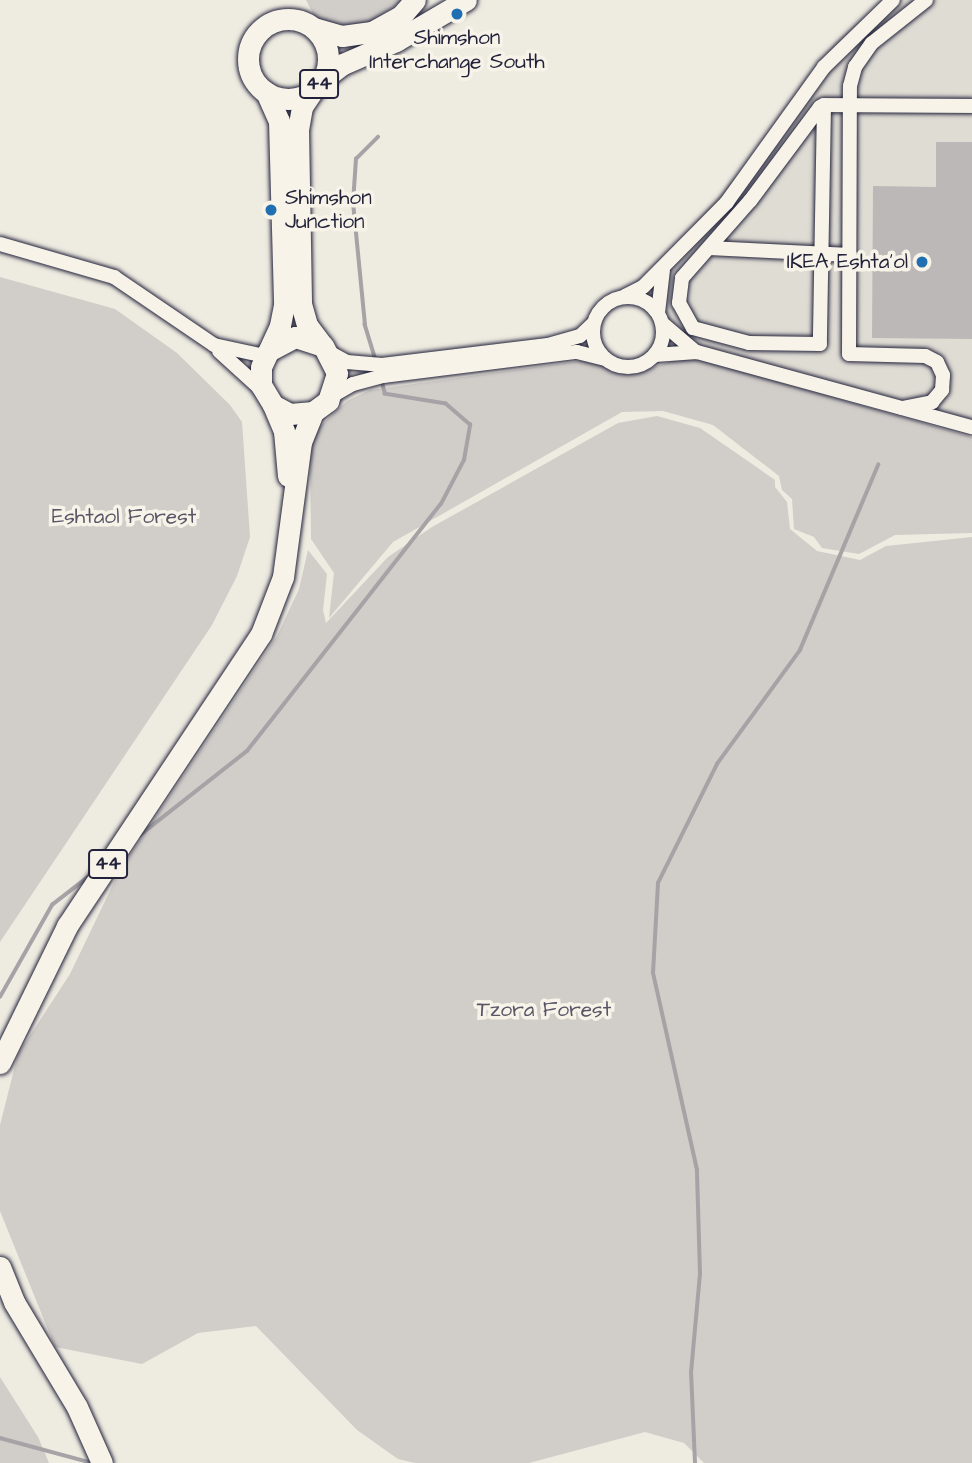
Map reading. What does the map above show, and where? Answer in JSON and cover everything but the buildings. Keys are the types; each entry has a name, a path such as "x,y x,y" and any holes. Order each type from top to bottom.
{"highway":[{"name":"44","path":"235,675 265,612 284,544 287,453 281,418 268,398 260,373 284,305 279,121 266,92 254,79 248,62 251,44 265,26 278,0"},
{"name":"44","path":"0,1063 67,926 261,634 284,577 301,442 313,412 332,396 337,373 325,349 308,328 301,304 298,129 302,107 318,84 327,49 298,0"},
{"path":"265,26 284,19 342,36 373,32 401,16 415,0"},
{"path":"318,84 343,64 396,41 466,0"},
{"name":"44","path":"266,92 292,98 318,84"},
{"path":"267,354 295,338 325,349"},
{"path":"268,398 290,414 313,412"},
{"path":"0,1267 14,1302 77,1407 102,1463"}],"street":[{"path":"332,396 376,371 557,343 580,335 593,324 604,304 643,287 744,182 846,41 893,0"},
{"path":"902,408 925,406 938,397 943,382 937,362 925,356 849,354 851,80 862,55 887,29 926,0"},
{"path":"824,105 972,106"},
{"path":"824,105 820,344 749,343 699,332 683,318 678,295 682,278 824,105"},
{"path":"0,244 114,277 206,342 268,398"},
{"path":"709,248 850,255"},
{"path":"655,355 663,340 659,284 666,263"},
{"path":"625,296 641,299 697,352"},
{"path":"593,324 593,340 605,359"},
{"path":"206,342 247,356 267,354"},
{"path":"325,349 347,362 376,371 577,352 631,367 655,355 697,352 972,427"}],"shaded area":[{"path":"884,0 972,0 972,434 698,359 657,326 650,293 664,259 764,144 799,88 835,42"}],"green space":[{"path":"306,0 404,0 369,23 341,27 316,20"},
{"name":"Eshtaol Forest","path":"0,277 115,309 177,353 230,405 242,422 250,537 237,576 212,625 0,942"},
{"path":"689,356 972,437 972,533 895,535 859,554 822,548 814,537 794,529 792,499 782,490 779,476 713,425 663,411 622,412 393,542 329,618 334,573 311,539 310,447 315,431 347,401 370,390 586,360 628,375"},
{"name":"Tzora Forest","path":"657,416 700,428 775,480 775,487 787,502 790,529 817,551 860,560 886,546 972,537 972,1463 704,1463 684,1443 645,1432 529,1463 415,1463 398,1459 357,1430 256,1326 198,1333 142,1364 55,1347 0,1211 0,1125 18,1054 70,974 119,872 277,636 299,589 308,550 327,574 323,610 326,623 388,557 432,527 618,423"},
{"path":"0,1377 38,1437 49,1463 0,1463"}],"waterway":[{"path":"376,362 365,325 353,203 356,159 378,137"},
{"path":"139,836 247,751 441,504 464,460 470,425 446,404 385,394 381,379"},
{"path":"695,1463 691,1373 700,1274 697,1170 653,973 658,883 717,764 800,650 878,465"},
{"path":"0,997 52,905 88,877"},
{"path":"0,1438 89,1462"}],"place":[{"name":"Shimshon Interchange South","path":"457,14"},
{"name":"Shimshon Junction","path":"271,210"},
{"name":"IKEA Eshta'ol","path":"922,262"}]}
